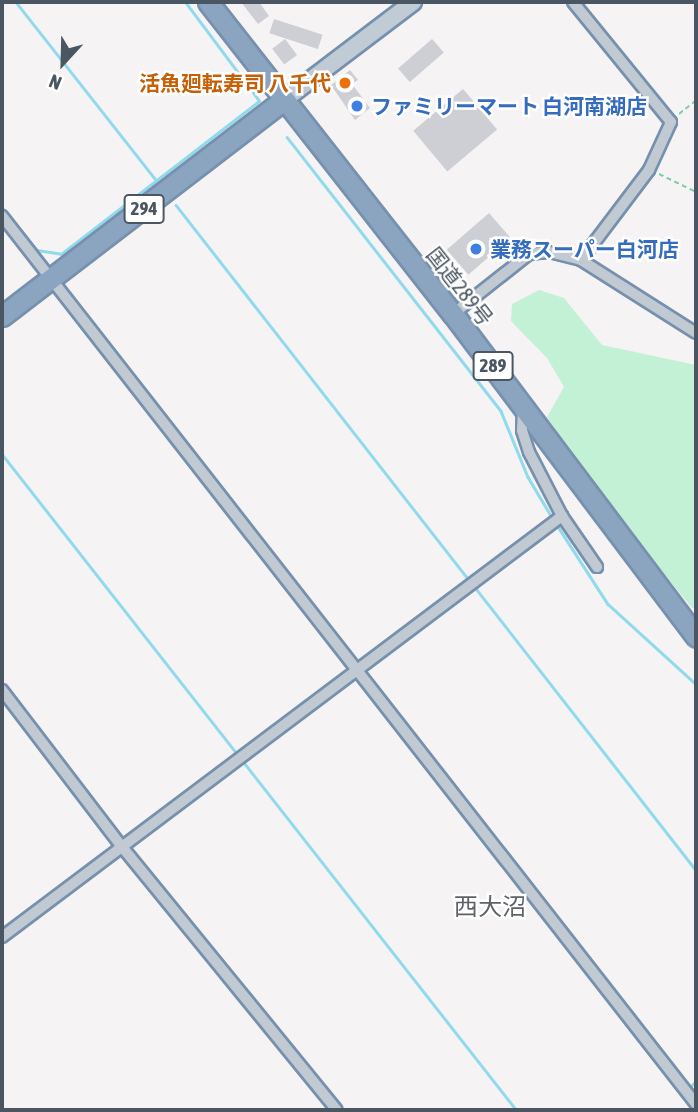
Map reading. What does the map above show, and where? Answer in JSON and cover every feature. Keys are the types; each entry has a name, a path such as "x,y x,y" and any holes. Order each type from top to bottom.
{"highway":[{"name":"国道289号","path":"208,2 523,405 696,637"},
{"name":"294","path":"2,316 52,281 284,100"}],"street":[{"path":"284,100 395,8 413,2"},
{"path":"573,2 671,122 649,170 581,260"},
{"path":"2,216 361,670 696,1104"},
{"path":"453,314 529,254 549,252 581,260 696,333"},
{"path":"523,405 522,430 530,452 562,516 597,567"},
{"path":"2,937 361,670 562,516"},
{"path":"2,690 123,848 337,1110"}],"path":[{"path":"671,122 696,100"},
{"path":"649,170 696,192"}],"green space":[{"path":"539,290 564,298 602,345 696,365 696,608 692,608 587,479 547,417 564,387 547,358 511,321 512,304"}],"building":[{"path":"241,2 259,2 269,16 258,24"},
{"path":"274,19 323,35 318,49 269,33"},
{"path":"285,39 297,55 284,65 272,49"},
{"path":"432,39 444,53 410,82 398,69"},
{"path":"350,70 358,80 352,84 370,108 355,120 331,85"},
{"path":"463,89 497,130 447,171 413,131"},
{"path":"489,213 511,238 468,275 447,250"}],"waterway":[{"path":"16,2 156,180"},
{"path":"2,207 37,250 61,254 259,101 185,2"},
{"path":"287,137 501,411 528,477 553,519"},
{"path":"176,205 470,581"},
{"path":"76,301 349,652"},
{"path":"2,454 238,755"},
{"path":"557,525 608,604 696,684"},
{"path":"474,586 696,870"},
{"path":"242,760 516,1110"},
{"path":"517,867 556,917"},
{"path":"651,1038 690,1087 696,1081"}],"place":[{"name":"活魚廻転寿司 八千代","path":"345,83"},
{"name":"ファミリーマート 白河南湖店","path":"357,106"},
{"name":"業務スーパー白河店","path":"476,249"}],"district":[{"name":"西大沼","path":"490,907"}]}
